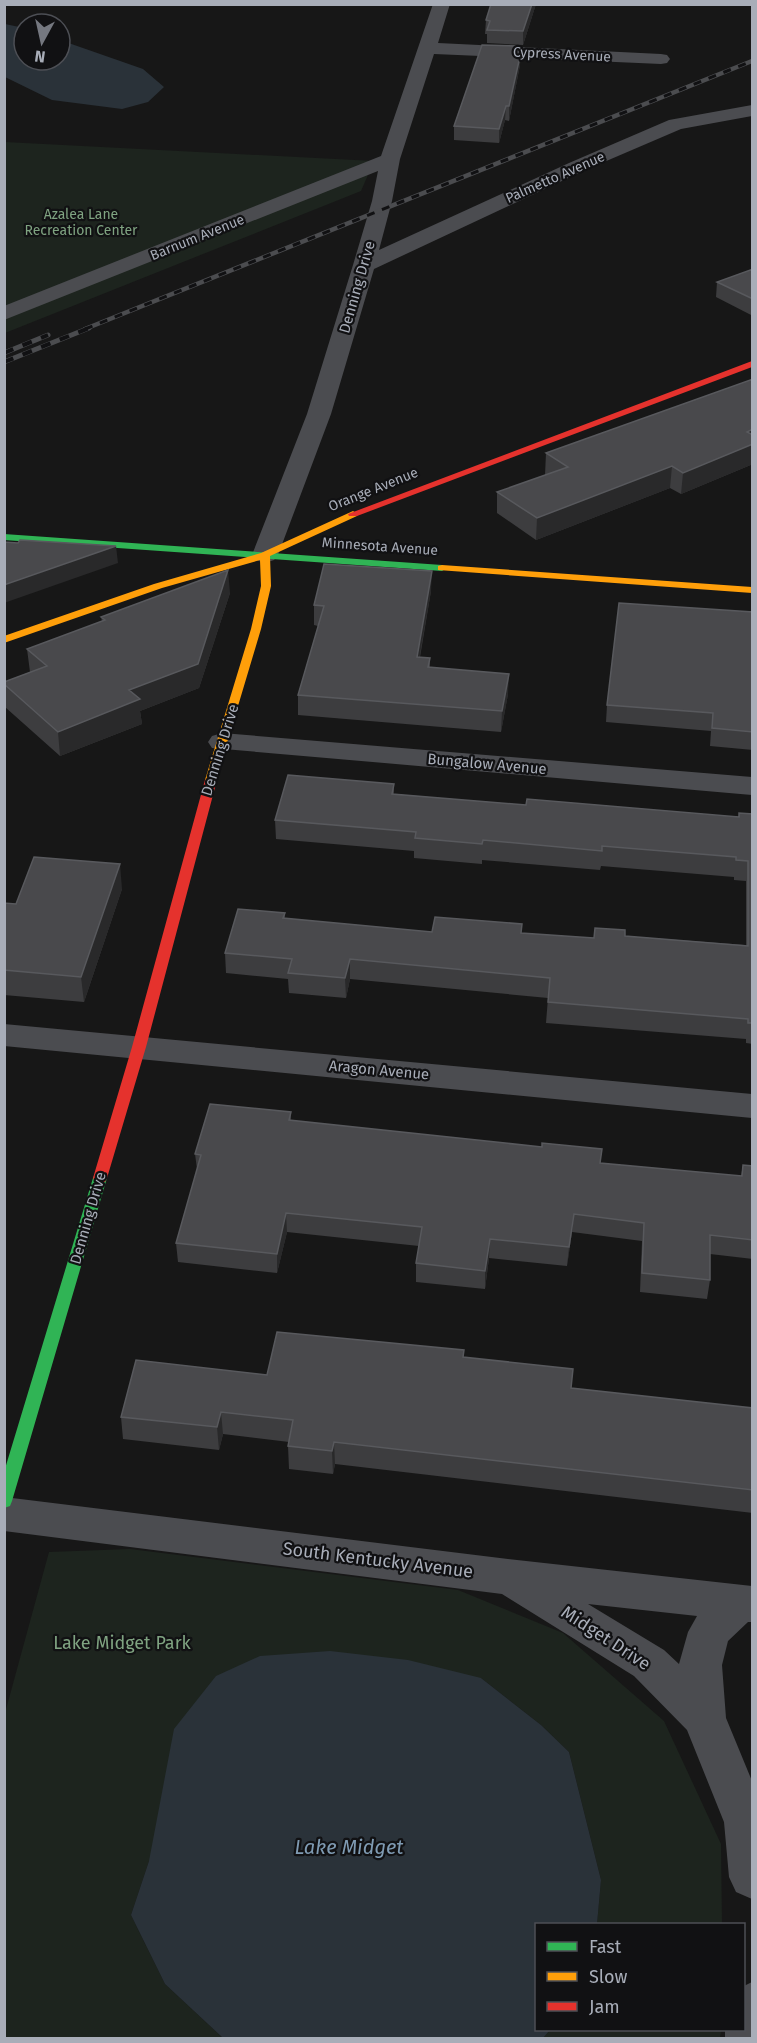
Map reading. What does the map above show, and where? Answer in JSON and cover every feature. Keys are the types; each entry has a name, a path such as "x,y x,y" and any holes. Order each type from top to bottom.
{"street":[{"name":"Denning Drive","path":"4,1501 139,1047 194,836 261,607 266,586 265,555 318,414 364,266 382,201 390,159 442,4"},
{"name":"Cypress Avenue","path":"426,48 661,59"},
{"name":"Palmetto Avenue","path":"364,266 576,167 676,124 753,111"},
{"name":"Barnum Avenue","path":"4,314 390,159"},
{"name":"Orange Avenue","path":"4,640 158,586 265,555 369,507 753,364"},
{"name":"Minnesota Avenue","path":"4,537 753,590"},
{"name":"Bungalow Avenue","path":"222,742 753,786"},
{"name":"Aragon Avenue","path":"4,1035 753,1106"},
{"name":"South Kentucky Avenue","path":"4,1514 746,1603"},
{"name":"Midget Drive","path":"508,1576 649,1663 704,1718 747,1822 753,1877"},
{"path":"704,1718 700,1665 709,1632 746,1603"},
{"path":"749,2038 753,2006"}],"green space":[{"name":"Azalea Lane Recreation Center","path":"5,142 374,161 361,191 5,333"},
{"name":"Lake Midget Park","path":"130,1549 458,1590 563,1633 664,1721 721,1844 722,1923 597,1923 601,1880 569,1752 541,1725 481,1678 149,1861 131,1915 165,1984 223,2038 5,2038 5,1713 49,1552"},
{"path":"549,2031 721,2031 720,2038 543,2038"}],"water":[{"path":"5,24 12,25 12,72 72,72 72,44 143,69 164,87 148,102 122,109 52,100 5,77"},
{"name":"Lake Midget","path":"330,1651 408,1660 481,1678 541,1725 569,1752 601,1880 597,1923 535,1923 535,2031 549,2031 543,2038 223,2038 165,1984 131,1915 149,1861 174,1729 216,1676 260,1656"}],"building":[{"path":"491,4 532,4 523,31 487,30 490,21 486,20"},
{"path":"482,45 518,46 517,51 521,52 509,106 506,106 499,129 454,126"},
{"path":"753,269 753,299 717,282"},
{"path":"753,379 753,429 747,432 753,435 753,444 683,473 672,466 537,518 497,492 568,467 546,453"},
{"path":"20,540 116,546 4,585 4,542 18,543"},
{"path":"324,564 432,571 417,657 430,658 428,667 509,674 502,711 298,695 324,606 314,605"},
{"path":"228,570 198,664 129,690 140,699 58,732 4,684 4,682 47,666 27,649 105,620 101,617"},
{"path":"619,603 753,612 753,732 712,728 713,713 607,705"},
{"path":"288,775 394,784 392,794 526,805 527,799 739,817 739,813 753,814 753,1023 748,1023 748,1019 548,1002 550,978 350,959 345,978 288,973 292,959 225,953 238,909 285,913 283,918 432,932 435,917 522,924 521,933 594,938 595,928 625,930 625,936 748,946 748,861 736,860 736,857 602,846 602,851 483,840 482,844 415,838 416,832 275,820"},
{"path":"34,857 120,864 81,977 4,970 4,903 16,904"},
{"path":"210,1104 291,1112 289,1120 542,1147 542,1143 602,1149 600,1163 742,1176 743,1165 753,1166 753,1240 710,1235 710,1280 642,1273 644,1223 574,1214 569,1247 490,1239 485,1271 416,1263 422,1227 286,1213 277,1254 176,1243 201,1155 195,1154"},
{"path":"277,1332 464,1350 463,1357 573,1369 571,1388 753,1408 753,1490 334,1442 332,1451 288,1446 293,1420 221,1412 217,1427 121,1417 136,1360 267,1375"}],"railway":[{"path":"85,329 752,61"},
{"path":"4,362 89,328"},
{"path":"4,353 48,335"}],"traffic: fast":[{"path":"4,537 442,568"},
{"path":"4,1501 100,1178"}],"traffic: slow":[{"path":"4,640 158,586 265,555 353,514"},
{"path":"211,780 256,629 266,586 265,555"},
{"path":"442,568 752,590"}],"traffic: jam":[{"path":"353,514 752,364"},
{"path":"100,1178 139,1047 211,780"}]}
